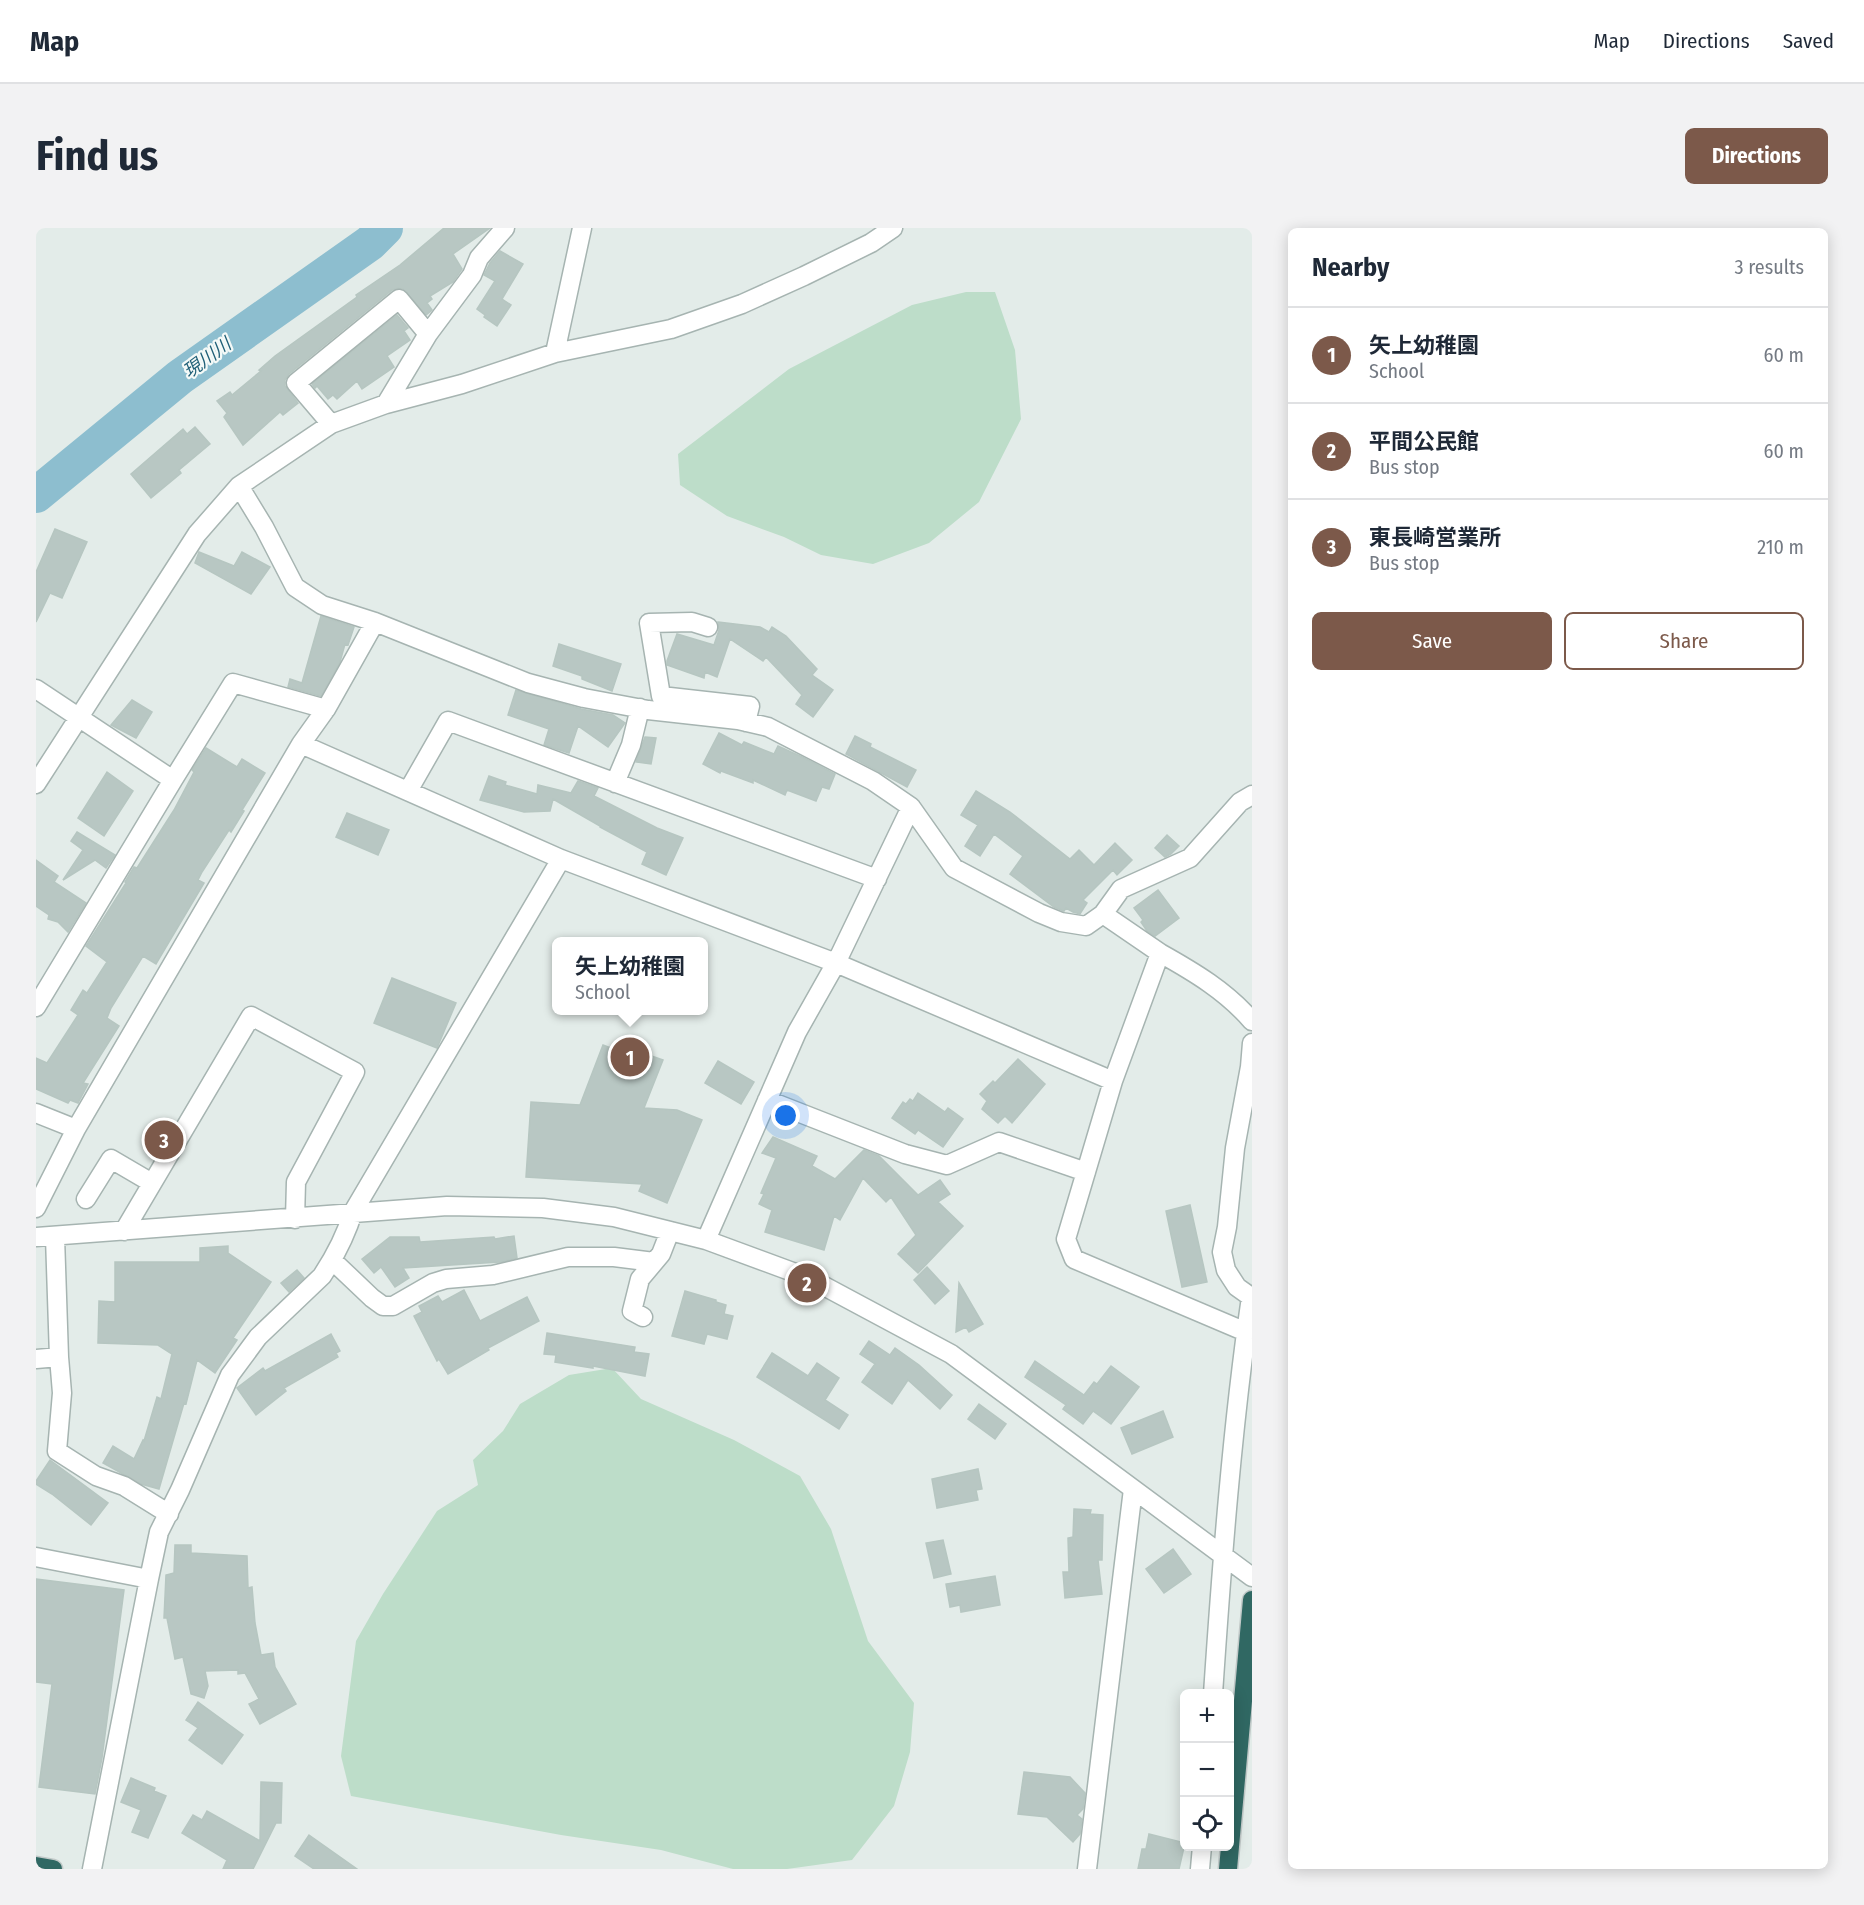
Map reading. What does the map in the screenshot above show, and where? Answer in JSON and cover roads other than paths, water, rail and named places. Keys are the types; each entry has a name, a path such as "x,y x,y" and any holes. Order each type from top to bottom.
{"highway":[{"path":"1228,1869 1252,1600"},
{"path":"36,1866 53,1869"}],"street":[{"path":"386,404 428,334 471,275 478,258 505,228"},
{"path":"555,353 582,228"},
{"path":"36,784 197,534 239,486 331,424 386,404 462,384 555,353 671,329 741,304 804,276 872,243 893,228"},
{"path":"331,424 296,382 399,299 428,334"},
{"path":"239,486 296,587 322,605 375,622 528,683 584,698 768,727 873,781 911,807 954,868 1039,913 1061,922 1086,926 1103,914 1121,889 1190,858 1240,802 1252,795"},
{"path":"36,1208 76,1129 301,744 326,709 375,622"},
{"path":"708,627 692,622 649,623 661,696 750,706 746,723"},
{"path":"36,1007 233,683 326,709"},
{"path":"36,689 173,780"},
{"path":"615,783 631,745 640,708"},
{"path":"408,791 448,721 877,879"},
{"path":"301,744 561,859 836,963 1113,1081"},
{"path":"706,1240 797,1032 836,963 911,807"},
{"path":"93,1869 159,1532 230,1375 258,1337 322,1276 346,1235 353,1212 561,859"},
{"path":"1103,914 1160,952 1200,975 1238,1005 1252,1021"},
{"path":"1160,952 1113,1081 1066,1239 1074,1259 1247,1337"},
{"path":"124,1231 250,1016 355,1072 296,1182 294,1219"},
{"path":"1213,1689 1223,1556 1251,1297 1238,1287 1226,1270 1222,1252 1227,1227 1235,1148 1250,1067 1252,1043"},
{"path":"767,1100 905,1154 947,1166 999,1142 1086,1172"},
{"path":"36,1113 76,1129"},
{"path":"86,1199 111,1159 152,1183"},
{"path":"36,1237 447,1206 543,1208 614,1217 706,1240 809,1278 951,1354 1252,1577"},
{"path":"643,1317 632,1311 640,1279 661,1254 670,1230"},
{"path":"55,1237 62,1393 57,1451 96,1476 124,1486 169,1514"},
{"path":"332,1260 383,1306 393,1306 433,1283 446,1279 494,1275 568,1257 614,1257 654,1262"},
{"path":"36,1359 59,1357"},
{"path":"1087,1869 1133,1490"},
{"path":"36,1557 149,1579"},
{"path":"1200,1869 1202,1851"}],"waterway":[{"name":"現川川","path":"36,495 180,377 370,243 385,228"}],"place":[{"name":"矢上幼稚園","path":"630,1057"},
{"name":"東長崎営業所","path":"164,1140"},
{"name":"平間公民館","path":"807,1283"}]}
